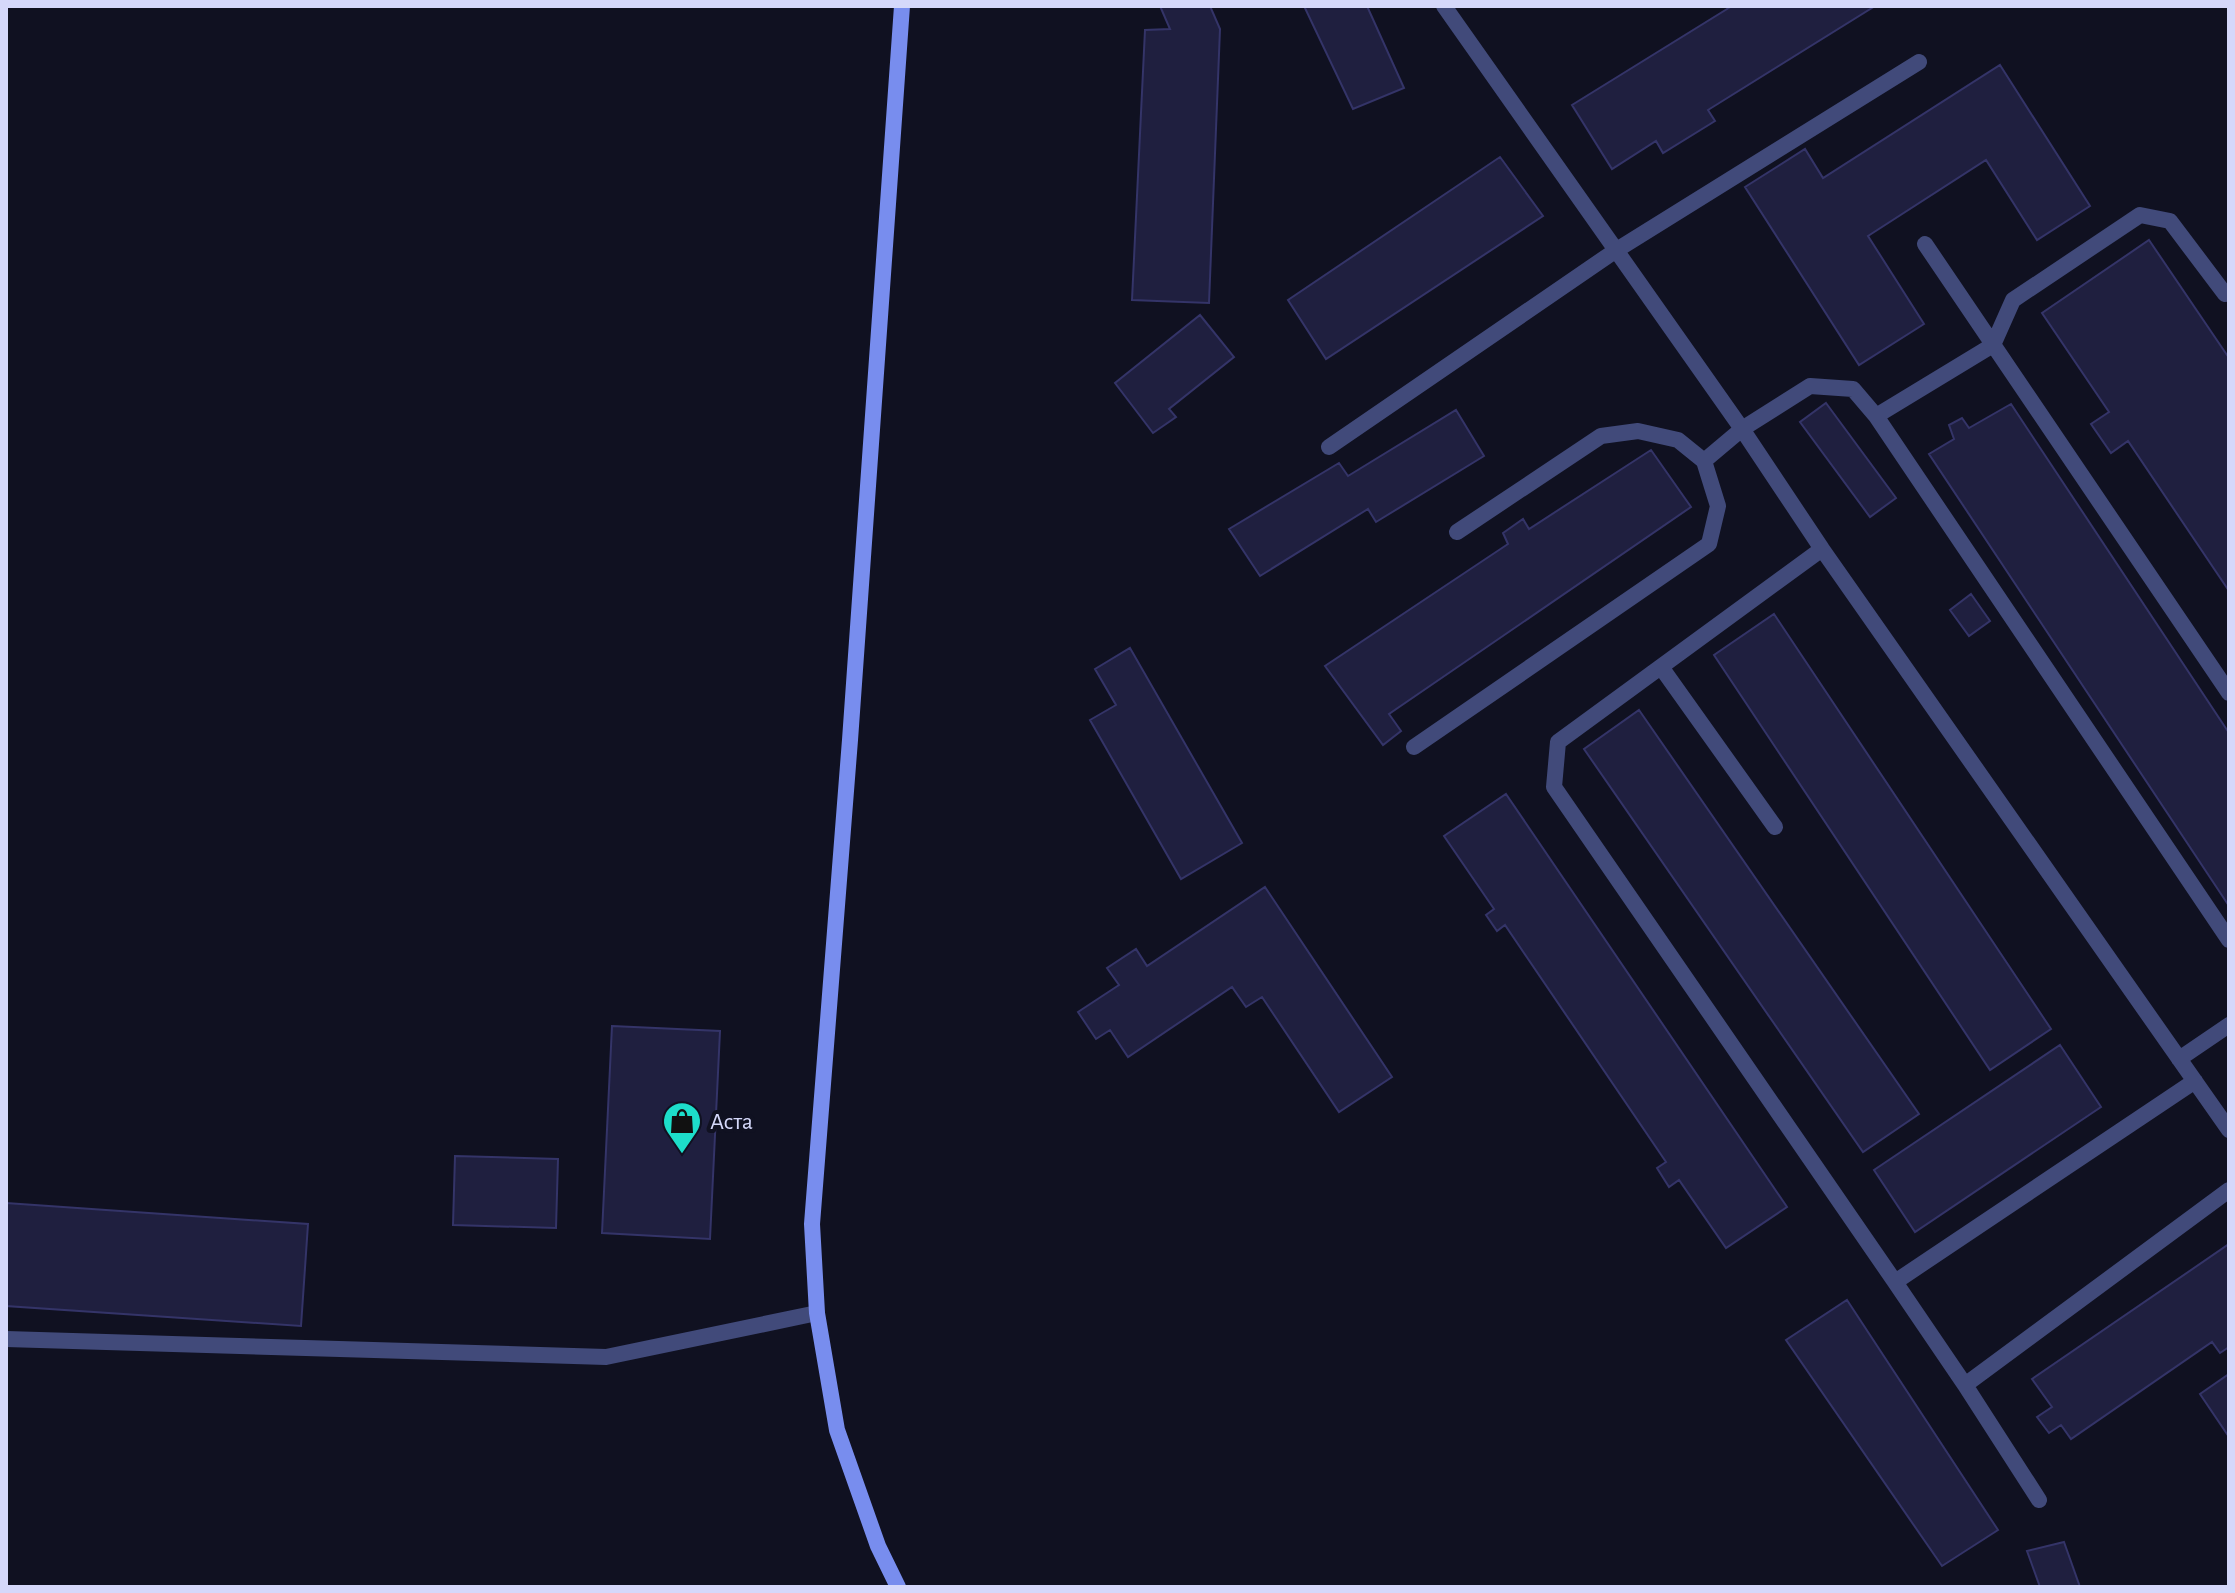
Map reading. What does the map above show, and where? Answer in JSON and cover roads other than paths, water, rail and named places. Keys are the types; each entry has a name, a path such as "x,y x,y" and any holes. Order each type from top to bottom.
{"main road":[{"path":"898,1587 878,1546 837,1430 817,1313 812,1224 902,6"}],"lane":[{"path":"1444,6 2229,1130"},
{"path":"1329,447 1615,251 1919,62"},
{"path":"1876,416 1993,345 2013,300 2140,215 2170,221 2225,294"},
{"path":"1925,244 2229,693"},
{"path":"1704,461 1742,429 1810,386 1853,389 1876,416 2229,940"},
{"path":"1414,747 1709,544 1718,506 1704,461 1678,440 1638,431 1601,436 1457,532"},
{"path":"1822,549 1558,742 1554,787 1895,1282 2039,1500"},
{"path":"1661,667 1775,827"},
{"path":"2179,1059 2229,1025"},
{"path":"1895,1282 2195,1081"},
{"path":"1965,1385 2229,1190"},
{"path":"6,1339 606,1357 817,1313"}],"place":[{"name":"Аста","path":"682,1155"}]}
